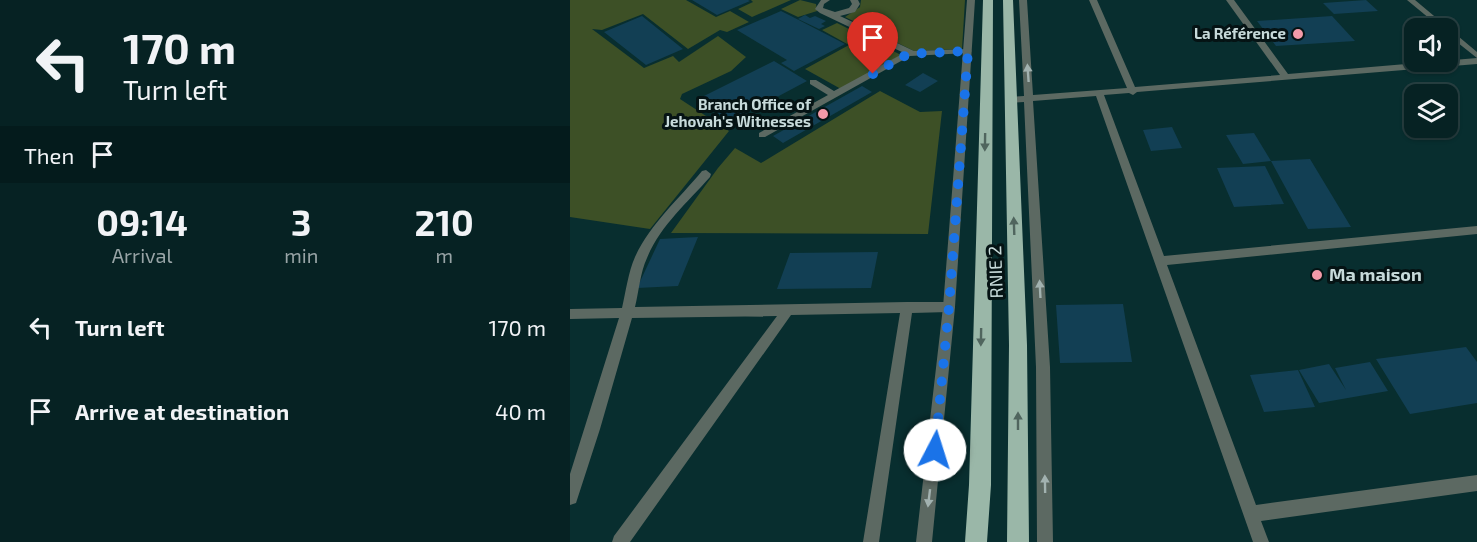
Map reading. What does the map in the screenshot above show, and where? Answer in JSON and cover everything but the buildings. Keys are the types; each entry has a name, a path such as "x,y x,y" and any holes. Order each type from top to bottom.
{"highway":[{"name":"RNIE 2","path":"976,542 980,485 988,0"},
{"name":"RNIE 2","path":"1008,0 1018,345 1018,542"}],"street":[{"path":"826,0 821,3 819,9 913,54"},
{"path":"830,14 842,14 852,10 856,4 854,0"},
{"path":"924,542 949,307 971,0"},
{"path":"1023,0 1044,367 1045,542"},
{"path":"1093,0 1133,92"},
{"path":"1230,0 1286,77"},
{"path":"1411,0 1432,18"},
{"path":"1458,40 1477,56"},
{"path":"762,135 908,54 968,51"},
{"path":"1011,100 1133,92 1477,61"},
{"path":"813,82 834,95"},
{"path":"1100,94 1261,542"},
{"path":"570,497 645,250 658,230 706,174"},
{"path":"1160,261 1477,230"},
{"path":"871,542 907,307"},
{"path":"570,314 949,307"},
{"path":"620,542 788,310"},
{"path":"1251,514 1477,483"}],"green space":[{"path":"570,0 686,0 716,17 730,11 749,22 727,32 720,30 688,49 643,14 602,30 592,29 644,68 673,56 679,62 718,36 746,57 731,71 682,94 680,99 729,131 650,229 570,217"},
{"path":"751,0 791,0 752,17 738,9 753,2"},
{"path":"800,0 816,4 817,11 798,17 781,9"},
{"path":"861,0 965,0 962,49 914,51 845,17 860,7"},
{"path":"837,23 901,55 841,89 805,69 849,45 822,30"},
{"path":"880,91 920,112 942,111 928,234 671,233 735,148 761,163"}],"place":[{"name":"La Référence","path":"1298,34"},
{"name":"Branch Office of Jehovah's Witnesses","path":"823,114"},
{"name":"Ma maison","path":"1317,275"}],"route":[{"path":"873,74 908,54 968,51 949,307 935,450"}]}
